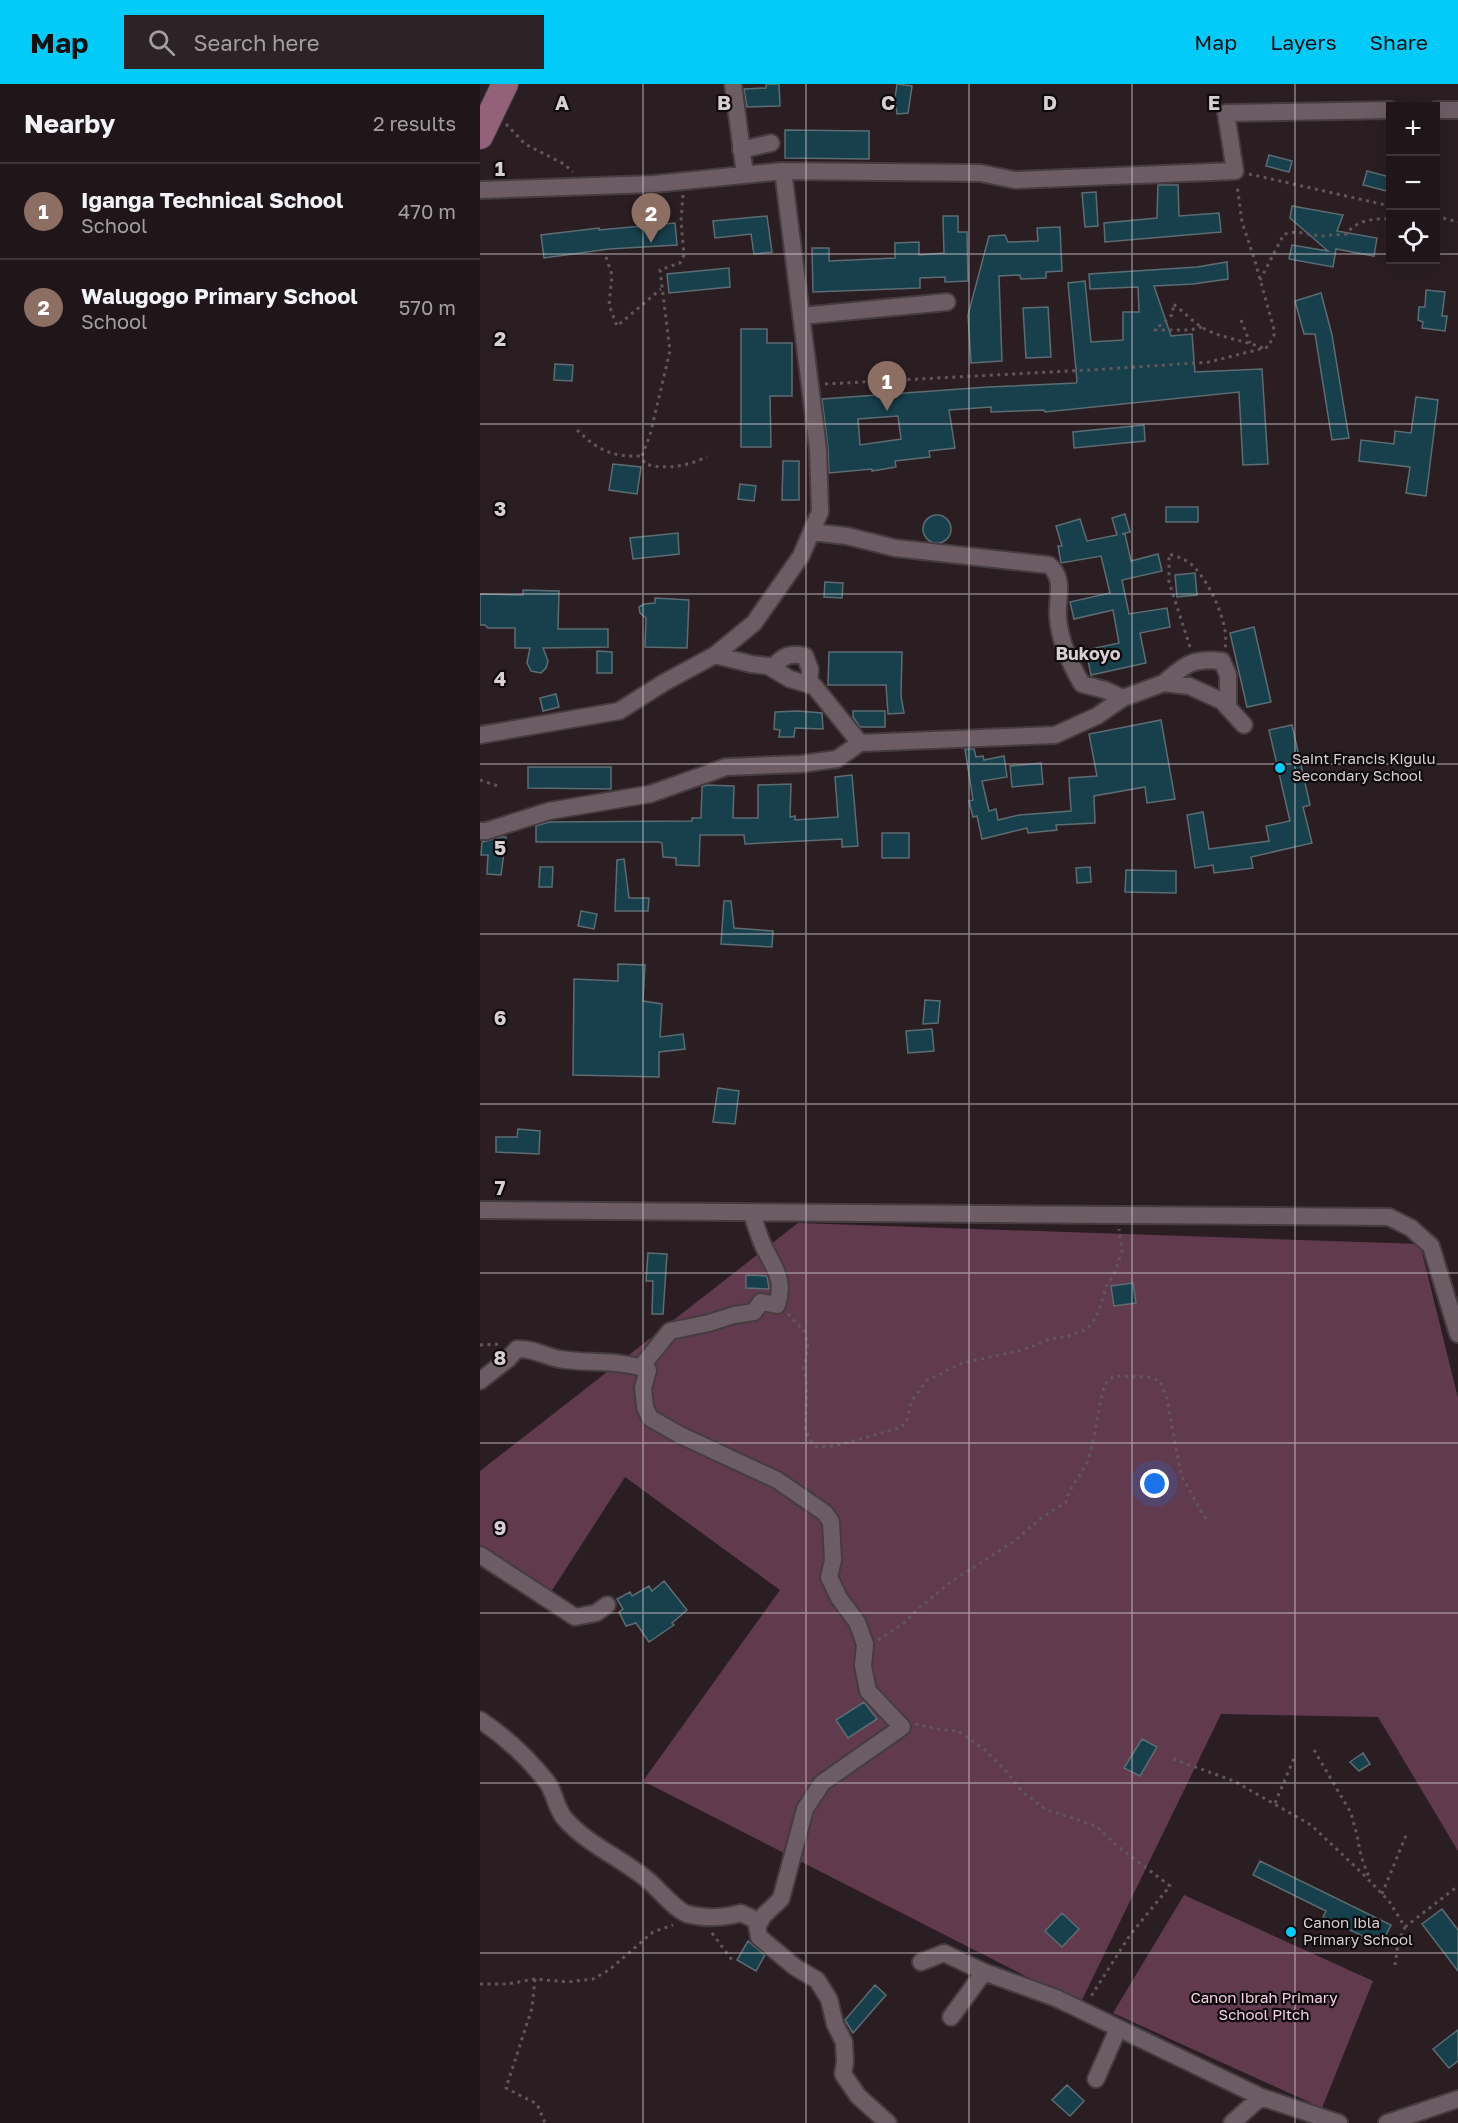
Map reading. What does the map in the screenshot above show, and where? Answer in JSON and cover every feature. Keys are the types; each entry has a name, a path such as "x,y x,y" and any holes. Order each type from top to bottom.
{"main road":[{"path":"485,124 505,84"}],"street":[{"path":"733,84 745,175"},
{"path":"480,190 685,181 783,171 980,173 1015,180 1235,171 1226,113 1386,110"},
{"path":"1440,110 1458,110"},
{"path":"741,150 771,142"},
{"path":"480,735 619,711 665,682 715,655 753,623 801,556 820,512 818,449 783,171"},
{"path":"801,316 947,302"},
{"path":"811,532 847,536 895,548 1049,564 1056,571 1059,584 1058,618 1067,658 1082,684 1123,698"},
{"path":"773,668 780,659 791,653 805,656 810,669 809,685"},
{"path":"715,655 768,666 790,679 814,686 860,743"},
{"path":"480,831 549,811 650,794 726,767 801,764 837,759 860,743 1055,735 1097,716 1123,698 1164,683 1180,668 1194,660 1222,661 1228,675 1228,708"},
{"path":"1164,683 1189,686 1222,701 1244,725"},
{"path":"480,1210 1389,1217 1411,1228 1431,1246 1458,1334"},
{"path":"641,1367 670,1331 754,1312 761,1302 777,1305 781,1294 780,1282 751,1212"},
{"path":"480,1381 517,1349 559,1359 602,1361 641,1367 648,1370 643,1388 645,1407 650,1418 680,1435 777,1480 825,1513 831,1522 833,1560 829,1577 839,1598 857,1622 865,1644 863,1666 868,1691 902,1727 822,1783 805,1809 781,1899 757,1926 759,1937 795,1967 817,1980 829,1999 835,2024 844,2042 843,2074 858,2096 888,2123"},
{"path":"480,1555 575,1617 596,1613 607,1605"},
{"path":"480,1720 525,1758 548,1783 563,1817 577,1830 647,1880 684,1913 699,1916 728,1916 741,1912 760,1922"},
{"path":"921,1962 944,1953 1056,1998 1261,2097 1339,2123"},
{"path":"951,2017 984,1971"},
{"path":"1096,2079 1118,2028"},
{"path":"1232,2123 1261,2097"},
{"path":"1387,2123 1458,2098"}],"path":[{"path":"485,124 564,164 579,178 600,185"},
{"path":"810,385 1209,362 1268,347 1275,333 1242,222 1235,171 1386,205"},
{"path":"685,181 681,221 684,255 680,263 660,270 670,351 650,435 642,456 645,464 666,467 687,466 707,457"},
{"path":"1440,217 1458,222"},
{"path":"1260,280 1284,234 1298,232 1320,236 1347,234 1349,230 1362,222 1386,219"},
{"path":"606,257 612,275 609,305 617,326 661,289"},
{"path":"1202,327 1190,330 1155,330 1173,314 1173,304 1202,327 1222,336 1264,348"},
{"path":"1241,320 1250,343"},
{"path":"578,430 608,453 642,456"},
{"path":"1194,660 1169,582 1169,554 1183,559 1194,567 1207,585 1222,617 1226,641 1222,661"},
{"path":"480,780 501,787"},
{"path":"777,1305 805,1332 808,1347 804,1369 807,1387 805,1430 817,1447 835,1446 900,1428 906,1423 911,1402 926,1381 962,1363 1022,1350 1049,1339 1066,1337 1087,1329 1097,1316 1122,1251 1116,1216"},
{"path":"865,1644 895,1630 952,1581 1016,1540 1040,1519 1066,1502 1067,1494 1089,1458 1105,1384 1114,1376 1148,1377 1160,1381 1167,1398 1181,1474 1208,1523"},
{"path":"902,1727 916,1723 938,1730 958,1731 984,1750 1024,1793 1045,1809 1096,1826 1116,1845 1170,1886 1130,1935 1095,1992 1080,2010"},
{"path":"1314,1750 1327,1776 1351,1812 1358,1835 1360,1856 1371,1881"},
{"path":"1275,1803 1295,1756"},
{"path":"1173,1759 1234,1781 1311,1825 1371,1881 1389,1901 1405,1927"},
{"path":"1382,1893 1407,1833"},
{"path":"1395,1965 1398,1943 1405,1927 1458,1886"},
{"path":"480,1984 507,1984 535,1979 567,1982 593,1979 609,1970 653,1932 699,1916 732,1960"},
{"path":"535,1979 532,2008 506,2088 537,2104 546,2123"}],"green space":[{"path":"798,1223 1420,1244 1458,1398 1458,1851 1378,1717 1221,1714 1080,2004 643,1781 780,1590 625,1477 551,1592 480,1550 480,1471"},
{"name":"Canon Ibrah Primary School Pitch","path":"1184,1895 1373,1981 1322,2108 1113,2013"}],"building":[{"path":"766,84 779,84 780,106 747,107 744,89 766,88"},
{"path":"897,84 912,86 908,113 897,114 895,98"},
{"path":"785,130 869,131 869,159 785,158"},
{"path":"1269,155 1292,161 1289,172 1266,166"},
{"path":"1367,171 1386,176 1386,191 1363,185"},
{"path":"1158,185 1178,185 1179,216 1219,213 1221,232 1105,242 1104,223 1157,218"},
{"path":"1096,192 1098,226 1085,227 1082,193"},
{"path":"1292,206 1343,215 1337,231 1377,238 1374,256 1336,249 1333,267 1289,259 1292,245 1328,251 1290,218"},
{"path":"767,216 772,252 754,254 751,234 715,238 713,221"},
{"path":"943,216 958,216 958,232 967,232 968,281 945,282 945,277 920,278 920,288 813,292 812,248 829,248 829,261 895,258 895,243 919,242 919,255 944,253"},
{"path":"675,223 677,245 609,249 544,258 541,235"},
{"path":"1060,227 1062,271 1046,272 1046,278 1021,279 1020,275 999,276 1002,361 971,363 968,315 989,236 1005,235 1008,242 1038,241 1037,228"},
{"path":"1227,262 1228,279 1154,286 1171,336 1192,334 1195,372 1262,369 1268,464 1243,465 1239,392 1045,412 1044,410 991,412 991,407 949,410 955,448 929,451 930,457 895,461 896,467 872,471 872,469 829,473 822,399 1076,383 1068,283 1085,281 1091,342 1123,340 1123,312 1139,312 1138,287 1090,289 1089,274 1197,267","holes":["898,416 901,439 860,445 858,419"]},
{"path":"729,268 730,287 669,293 667,274"},
{"path":"1426,290 1445,292 1442,316 1447,316 1445,331 1422,328 1423,322 1418,320 1419,307 1425,307"},
{"path":"1321,293 1332,335 1349,438 1332,440 1315,334 1304,334 1295,301"},
{"path":"1048,307 1051,357 1026,358 1023,308"},
{"path":"741,329 767,329 767,343 792,343 792,396 770,396 771,447 741,447"},
{"path":"555,364 573,365 572,381 554,380"},
{"path":"1416,397 1438,400 1426,496 1406,493 1410,467 1359,461 1361,440 1394,444 1395,431 1411,433"},
{"path":"1144,425 1145,441 1074,448 1073,432"},
{"path":"783,461 799,461 799,500 782,500"},
{"path":"613,464 641,467 637,494 609,490"},
{"path":"740,484 756,486 754,501 738,499"},
{"path":"1166,507 1198,507 1198,522 1166,522"},
{"path":"1125,514 1130,532 1122,534 1125,534 1131,561 1158,554 1162,571 1122,580 1129,614 1167,608 1170,627 1140,633 1146,663 1091,675 1086,650 1119,643 1113,610 1074,619 1070,602 1110,593 1101,556 1061,563 1058,546 1062,546 1056,526 1080,519 1087,541 1117,535 1112,518"},
{"path":"937,515 947,519 951,529 947,539 937,543 927,539 923,529 927,519"},
{"path":"678,533 679,554 633,559 630,538"},
{"path":"1195,573 1197,595 1177,597 1175,575"},
{"path":"825,582 843,583 842,598 824,597"},
{"path":"523,590 559,591 558,629 608,629 608,647 543,648 548,661 546,668 541,673 531,671 527,663 530,648 515,648 515,628 488,628 480,625 480,594 523,595"},
{"path":"655,598 689,600 687,648 645,647 646,618 640,613 639,607 655,603"},
{"path":"1254,627 1271,702 1247,707 1230,633"},
{"path":"597,651 612,652 612,673 597,673"},
{"path":"829,652 902,652 901,696 904,713 888,714 886,685 828,685"},
{"path":"556,694 559,707 543,711 540,698"},
{"path":"853,711 885,711 885,727 860,727 853,717"},
{"path":"775,712 822,713 823,729 795,728 794,737 779,737 780,730 774,729"},
{"path":"1161,720 1175,799 1147,803 1145,787 1094,796 1095,823 1056,825 1057,830 1028,833 1027,828 982,839 977,816 973,817 969,801 973,800 965,749 974,749 976,757 983,756 984,760 1004,756 1007,777 982,781 989,811 996,809 998,820 1019,815 1071,811 1069,778 1097,776 1089,734"},
{"path":"1292,725 1310,805 1303,807 1312,843 1251,857 1253,868 1214,873 1213,865 1195,868 1187,815 1203,812 1209,849 1269,841 1266,826 1290,821 1269,730"},
{"path":"1041,763 1043,784 1012,787 1010,766"},
{"path":"528,767 611,767 611,789 528,788"},
{"path":"852,775 858,846 842,847 842,839 745,844 744,835 700,835 699,866 676,865 676,858 663,857 662,843 659,842 536,842 536,826 549,822 692,821 692,818 701,818 702,787 706,785 734,786 733,818 758,818 758,785 791,784 790,817 795,816 795,820 838,817 835,777"},
{"path":"882,833 909,833 909,858 882,858"},
{"path":"506,837 501,875 487,874 488,855 481,855 482,842"},
{"path":"624,859 629,898 649,898 648,911 615,911 617,860"},
{"path":"540,867 553,867 552,887 539,887"},
{"path":"1090,867 1091,882 1077,883 1076,868"},
{"path":"1126,870 1176,871 1176,893 1125,892"},
{"path":"724,901 731,901 734,928 773,931 772,947 721,944"},
{"path":"581,911 597,914 594,929 578,926"},
{"path":"618,964 645,965 643,1001 662,1004 660,1037 683,1034 685,1049 659,1052 659,1077 573,1075 574,979 618,981"},
{"path":"925,1000 940,1001 938,1023 923,1024"},
{"path":"932,1029 934,1051 908,1053 906,1031"},
{"path":"718,1088 739,1091 735,1124 713,1122"},
{"path":"518,1129 540,1131 539,1154 496,1152 496,1137 517,1137"},
{"path":"648,1253 667,1254 663,1314 652,1314 653,1281 646,1281"},
{"path":"746,1275 767,1276 769,1289 746,1288"},
{"path":"1133,1283 1136,1303 1114,1306 1111,1286"},
{"path":"664,1581 687,1610 672,1623 674,1625 649,1642 636,1623 626,1626 619,1612 623,1609 617,1599 630,1592 632,1596 649,1586 652,1591"},
{"path":"864,1702 877,1719 848,1738 836,1720"},
{"path":"1142,1739 1157,1747 1140,1776 1124,1768"},
{"path":"1363,1753 1370,1764 1359,1771 1350,1762"},
{"path":"1260,1861 1391,1925 1381,1945 1323,1917 1326,1911 1253,1875"},
{"path":"1442,1909 1458,1930 1458,1971 1422,1924"},
{"path":"1062,1913 1079,1929 1062,1947 1045,1931"},
{"path":"748,1941 765,1955 756,1971 737,1960"},
{"path":"875,1985 886,1995 853,2033 845,2020"},
{"path":"1458,2030 1458,2061 1449,2068 1433,2049"},
{"path":"1067,2085 1084,2101 1070,2116 1052,2100"}],"place":[{"name":"Walugogo Primary School","path":"651,243"},
{"name":"Iganga Technical School","path":"887,411"},
{"name":"Saint Francis Kigulu Secondary School","path":"1280,768"},
{"name":"Canon Ibla Primary School","path":"1291,1932"}],"district":[{"name":"Bukoyo","path":"1088,654"}]}
